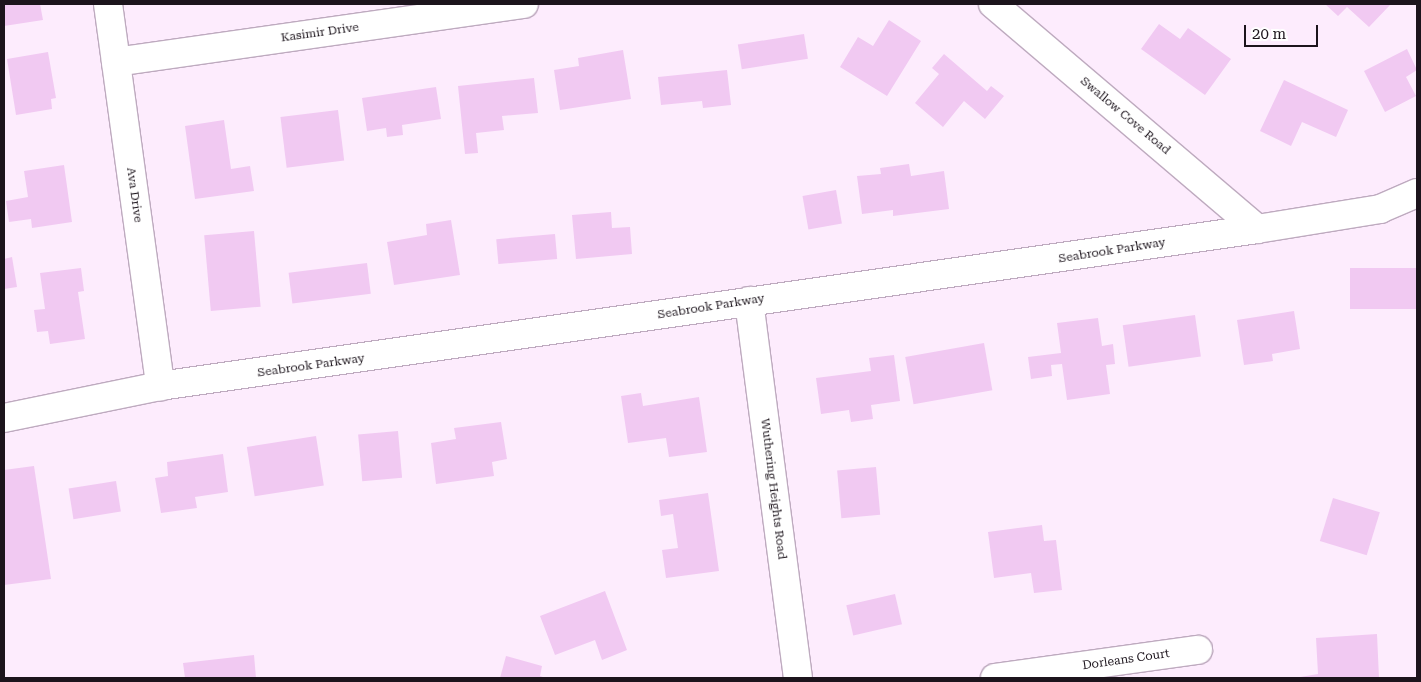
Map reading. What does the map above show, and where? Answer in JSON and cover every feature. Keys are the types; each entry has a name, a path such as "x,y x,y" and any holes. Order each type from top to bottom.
{"street":[{"name":"Ava Drive","path":"108,4 160,386"},
{"name":"Kasimir Drive","path":"116,62 524,4"},
{"name":"Swallow Cove Road","path":"993,4 1257,229"},
{"name":"Seabrook Parkway","path":"4,418 160,386 471,344 749,301 1257,229 1380,209 1417,193"},
{"name":"Wuthering Heights Road","path":"749,301 798,678"},
{"name":"Dorleans Court","path":"995,678 1198,650"}],"building":[{"path":"4,4 40,4 43,20 4,26"},
{"path":"1325,4 1391,4 1369,27 1347,7 1338,16"},
{"path":"889,20 921,41 887,96 840,67 858,37 873,46"},
{"path":"1159,24 1180,39 1188,28 1231,59 1205,95 1141,49"},
{"path":"804,34 808,59 742,69 738,44"},
{"path":"1407,49 1417,70 1406,77 1416,96 1385,112 1364,71"},
{"path":"623,50 631,99 560,110 554,70 579,66 578,58"},
{"path":"48,52 56,98 51,99 52,109 16,115 7,59"},
{"path":"944,54 987,91 991,86 1004,96 985,119 964,101 943,127 915,103 939,74 932,68"},
{"path":"727,70 731,105 703,108 702,101 661,105 658,77"},
{"path":"534,78 538,113 502,116 504,130 476,133 478,153 465,154 458,86"},
{"path":"1284,80 1348,110 1336,137 1302,122 1291,146 1260,131"},
{"path":"436,87 441,119 402,125 403,135 387,137 386,128 367,131 362,98"},
{"path":"338,110 344,161 287,168 280,117"},
{"path":"224,120 231,169 250,166 254,191 195,199 185,126"},
{"path":"909,164 911,176 944,171 949,209 893,216 893,210 862,214 857,176 881,174 880,168"},
{"path":"64,165 72,222 32,228 31,219 9,222 6,201 28,197 24,171"},
{"path":"836,190 842,223 808,229 803,196"},
{"path":"611,212 612,228 630,227 632,254 576,259 572,215"},
{"path":"451,220 460,275 394,285 387,242 427,235 426,224"},
{"path":"254,231 261,307 211,311 204,235"},
{"path":"555,234 557,259 498,264 496,239"},
{"path":"12,257 17,287 4,289 4,259"},
{"path":"367,263 371,294 292,303 289,273"},
{"path":"81,268 84,291 78,292 85,339 50,344 48,331 37,332 34,310 45,309 40,273"},
{"path":"1350,268 1417,268 1417,309 1350,309"},
{"path":"1294,311 1300,349 1272,354 1273,361 1244,365 1237,320"},
{"path":"1195,315 1201,357 1129,367 1123,325"},
{"path":"1098,318 1102,346 1113,344 1115,364 1106,365 1110,394 1067,400 1062,364 1051,365 1052,376 1031,379 1028,357 1061,353 1057,323"},
{"path":"984,343 992,390 914,404 905,357"},
{"path":"894,355 900,401 871,405 873,419 851,422 849,410 821,414 816,378 871,371 869,358"},
{"path":"641,393 643,406 699,397 707,452 669,457 666,438 628,443 621,396"},
{"path":"501,422 507,459 492,462 494,476 436,484 431,443 456,439 454,428"},
{"path":"398,431 402,478 362,481 358,434"},
{"path":"316,436 324,485 255,496 247,447"},
{"path":"223,454 228,492 195,497 197,508 161,513 155,478 168,476 167,462"},
{"path":"34,466 51,579 4,585 4,470"},
{"path":"876,467 880,515 841,518 837,470"},
{"path":"116,481 121,512 73,519 69,489"},
{"path":"708,493 719,571 666,578 662,550 678,548 673,514 661,516 659,500"},
{"path":"1333,498 1380,512 1367,555 1320,541"},
{"path":"1042,525 1044,541 1056,540 1062,590 1034,593 1031,573 994,578 988,532"},
{"path":"605,591 627,650 602,660 595,640 555,655 540,616"},
{"path":"895,594 902,624 853,635 846,605"},
{"path":"1377,634 1379,678 1294,678 1318,674 1316,638"},
{"path":"254,655 256,678 185,678 183,663"},
{"path":"506,656 542,666 540,676 546,678 500,678"}]}
